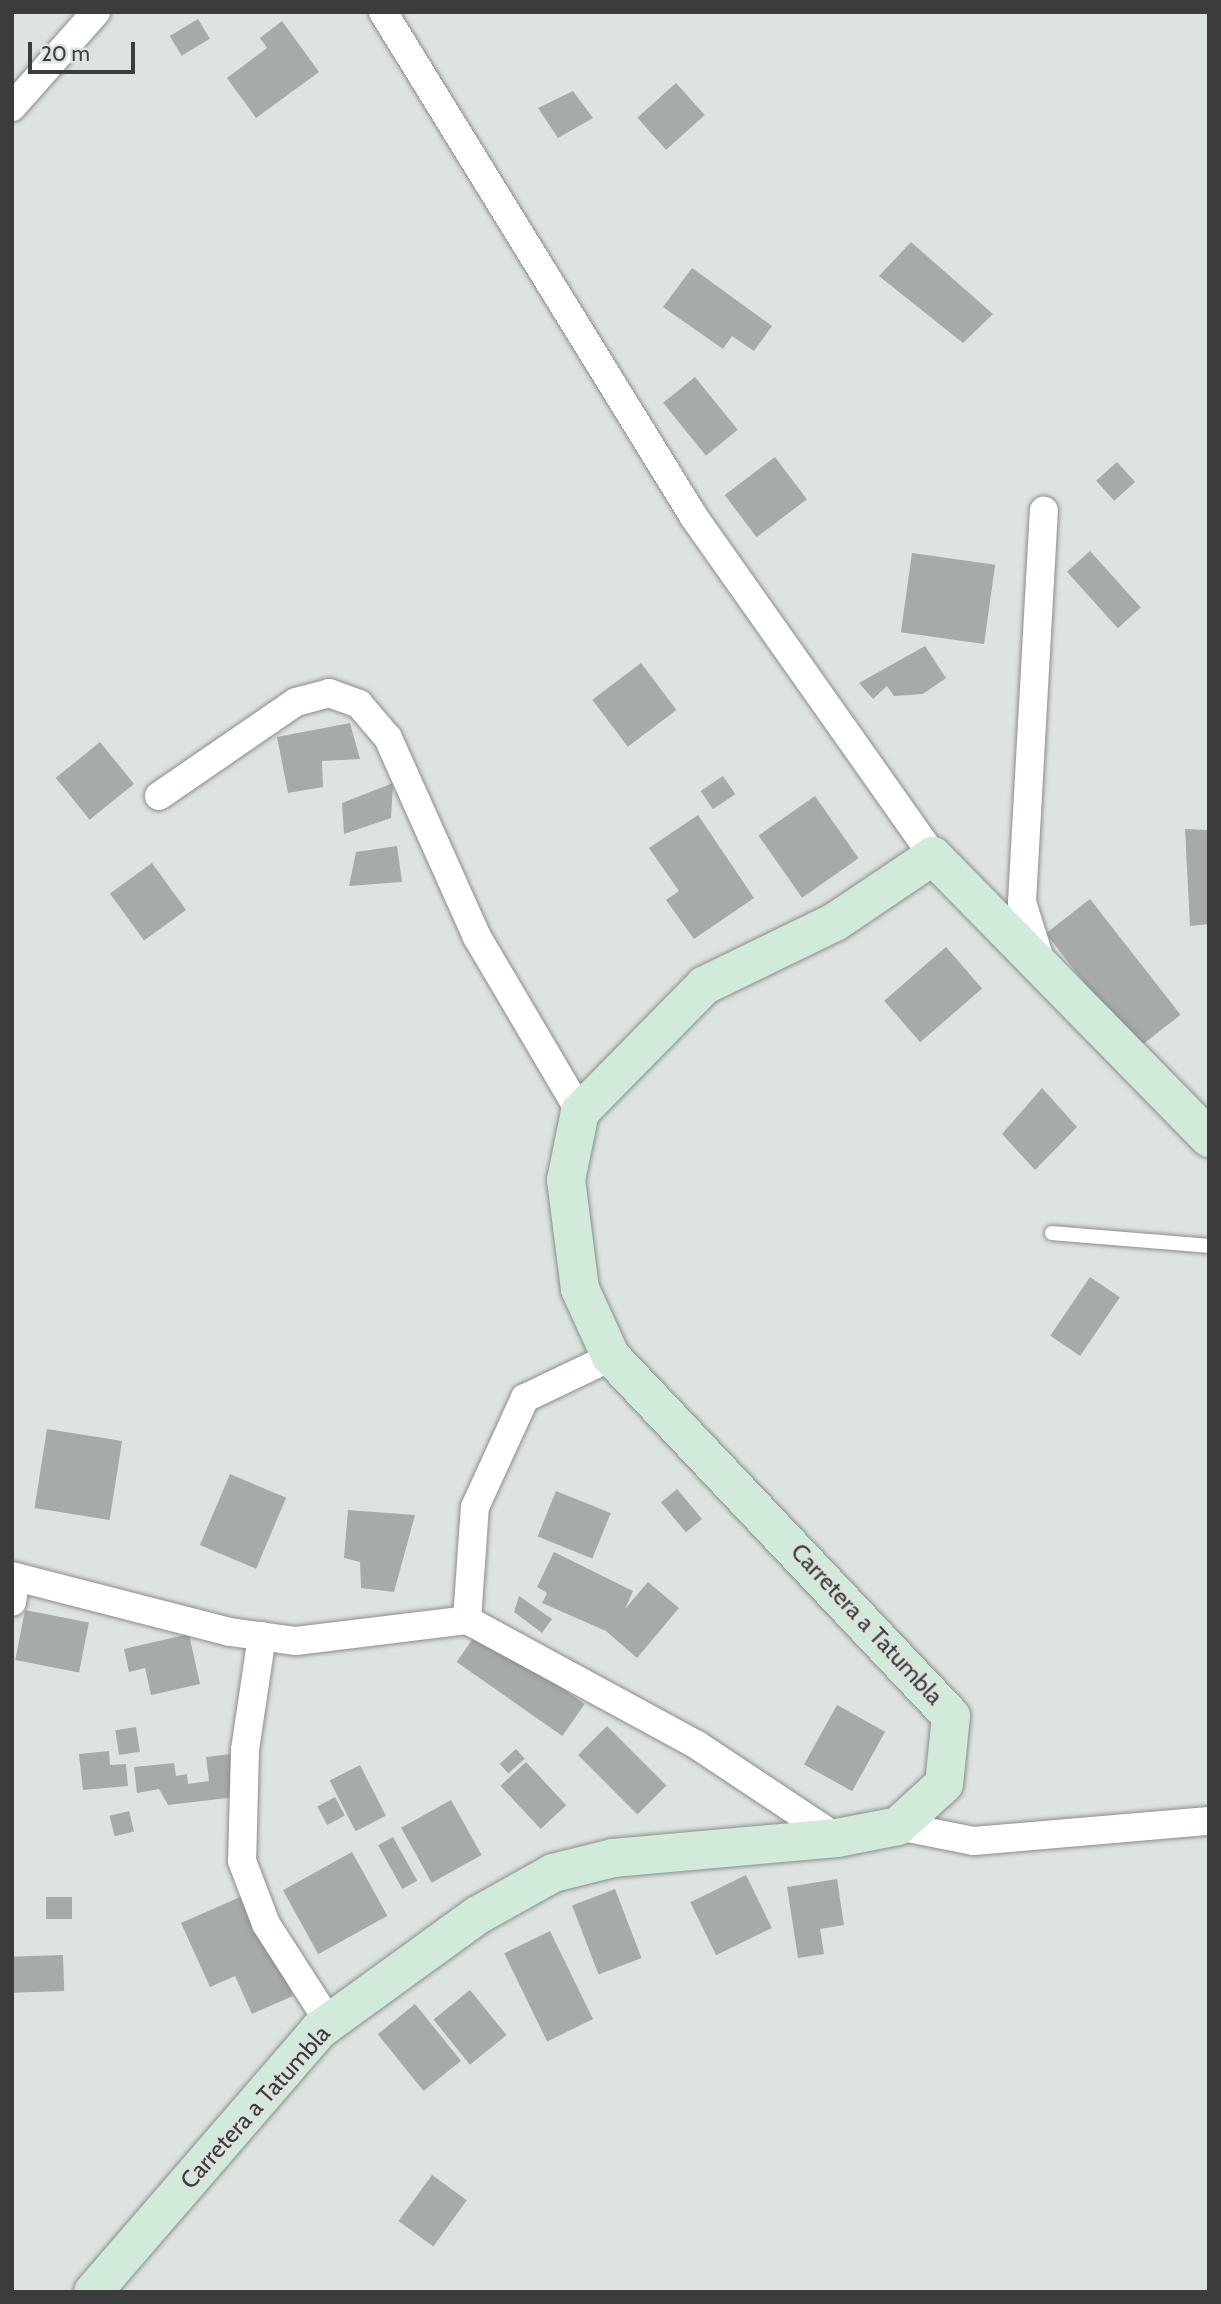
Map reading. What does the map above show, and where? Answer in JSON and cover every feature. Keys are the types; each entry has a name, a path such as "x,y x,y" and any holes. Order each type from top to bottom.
{"main road":[{"path":"580,1112 705,985 835,922 933,856 1041,963 1209,1138"},
{"name":"Carretera a Tatumbla","path":"93,2292 329,2022 407,1961 553,1874 613,1858 837,1838 898,1826 944,1784 951,1716 611,1357 580,1289 571,1221 566,1180 580,1112"}],"street":[{"path":"12,107 96,12"},
{"path":"383,12 694,517 933,856"},
{"path":"1041,963 1022,902 1044,511"},
{"path":"159,796 296,702 329,693 359,704 388,738 477,937 580,1112"},
{"path":"467,1620 475,1507 525,1398 611,1357"},
{"path":"14,1585 296,1641 467,1620 697,1745 837,1838"},
{"path":"262,1636 245,1750 242,1861 266,1924 329,2022"},
{"path":"898,1826 974,1841 1209,1821"}],"lane":[{"path":"1052,1233 1209,1246"}],"building":[{"path":"198,19 210,39 182,56 170,36"},
{"path":"282,21 319,72 256,118 227,78 267,48 260,38"},
{"path":"676,83 705,115 666,150 637,118"},
{"path":"573,91 593,118 558,138 538,108"},
{"path":"911,242 993,314 963,343 879,276"},
{"path":"692,268 772,326 754,351 732,336 723,349 663,307"},
{"path":"695,377 738,430 706,456 663,403"},
{"path":"775,457 807,499 757,537 725,495"},
{"path":"1117,462 1135,482 1114,501 1096,481"},
{"path":"1090,551 1141,607 1118,628 1067,572"},
{"path":"912,553 995,565 984,644 901,632"},
{"path":"925,646 946,678 923,694 894,696 887,686 873,699 859,683"},
{"path":"641,663 677,710 628,747 592,700"},
{"path":"350,723 360,759 322,761 323,787 288,793 277,737"},
{"path":"100,742 134,784 90,820 56,778"},
{"path":"723,776 735,794 713,809 701,791"},
{"path":"393,783 391,818 344,834 342,803"},
{"path":"815,796 859,858 802,898 758,836"},
{"path":"698,815 754,898 694,939 666,900 679,891 649,848"},
{"path":"1185,829 1209,830 1209,924 1190,926"},
{"path":"397,846 402,882 349,886 356,852"},
{"path":"152,863 186,910 144,940 110,894"},
{"path":"1090,899 1181,1015 1136,1049 1046,933"},
{"path":"946,947 982,989 920,1042 884,1001"},
{"path":"1042,1088 1077,1127 1035,1170 1002,1134"},
{"path":"1090,1277 1120,1297 1080,1356 1050,1336"},
{"path":"47,1429 122,1441 110,1520 34,1508"},
{"path":"230,1474 286,1498 256,1569 200,1545"},
{"path":"677,1489 702,1519 686,1532 661,1502"},
{"path":"556,1491 611,1513 592,1559 538,1536"},
{"path":"348,1510 415,1515 394,1592 361,1588 360,1562 344,1558"},
{"path":"554,1552 633,1591 625,1609 648,1582 679,1608 637,1658 606,1631 542,1603 547,1593 537,1587"},
{"path":"519,1596 552,1619 542,1633 514,1612"},
{"path":"25,1610 89,1622 79,1672 15,1660"},
{"path":"479,1630 585,1704 562,1736 457,1662"},
{"path":"189,1634 200,1684 151,1695 145,1668 129,1672 124,1649"},
{"path":"837,1705 885,1732 852,1791 804,1764"},
{"path":"607,1726 666,1785 637,1814 578,1755"},
{"path":"136,1727 140,1752 119,1755 115,1730"},
{"path":"516,1749 525,1759 508,1773 500,1764"},
{"path":"109,1751 110,1765 126,1764 128,1786 83,1790 79,1754"},
{"path":"231,1754 236,1797 168,1805 159,1789 137,1793 134,1767 174,1763 176,1776 187,1774 188,1784 209,1781 206,1757"},
{"path":"526,1762 566,1805 541,1829 500,1786"},
{"path":"360,1765 386,1816 356,1831 330,1780"},
{"path":"335,1797 345,1816 327,1825 317,1806"},
{"path":"451,1800 482,1855 432,1883 401,1828"},
{"path":"129,1811 134,1831 115,1836 110,1816"},
{"path":"393,1837 417,1881 402,1889 378,1845"},
{"path":"352,1852 387,1916 318,1954 283,1890"},
{"path":"746,1875 772,1928 716,1955 690,1902"},
{"path":"837,1879 844,1925 820,1929 824,1954 798,1958 787,1887"},
{"path":"615,1889 642,1958 599,1975 572,1905"},
{"path":"247,1894 293,1996 252,2014 235,1976 210,1987 181,1923"},
{"path":"46,1897 72,1897 72,1919 46,1919"},
{"path":"550,1931 593,2019 547,2041 504,1953"},
{"path":"63,1955 64,1991 13,1993 12,1957"},
{"path":"470,1990 507,2035 470,2065 433,2020"},
{"path":"415,2004 461,2061 424,2091 378,2034"},
{"path":"432,2175 467,2200 433,2246 398,2221"}]}
